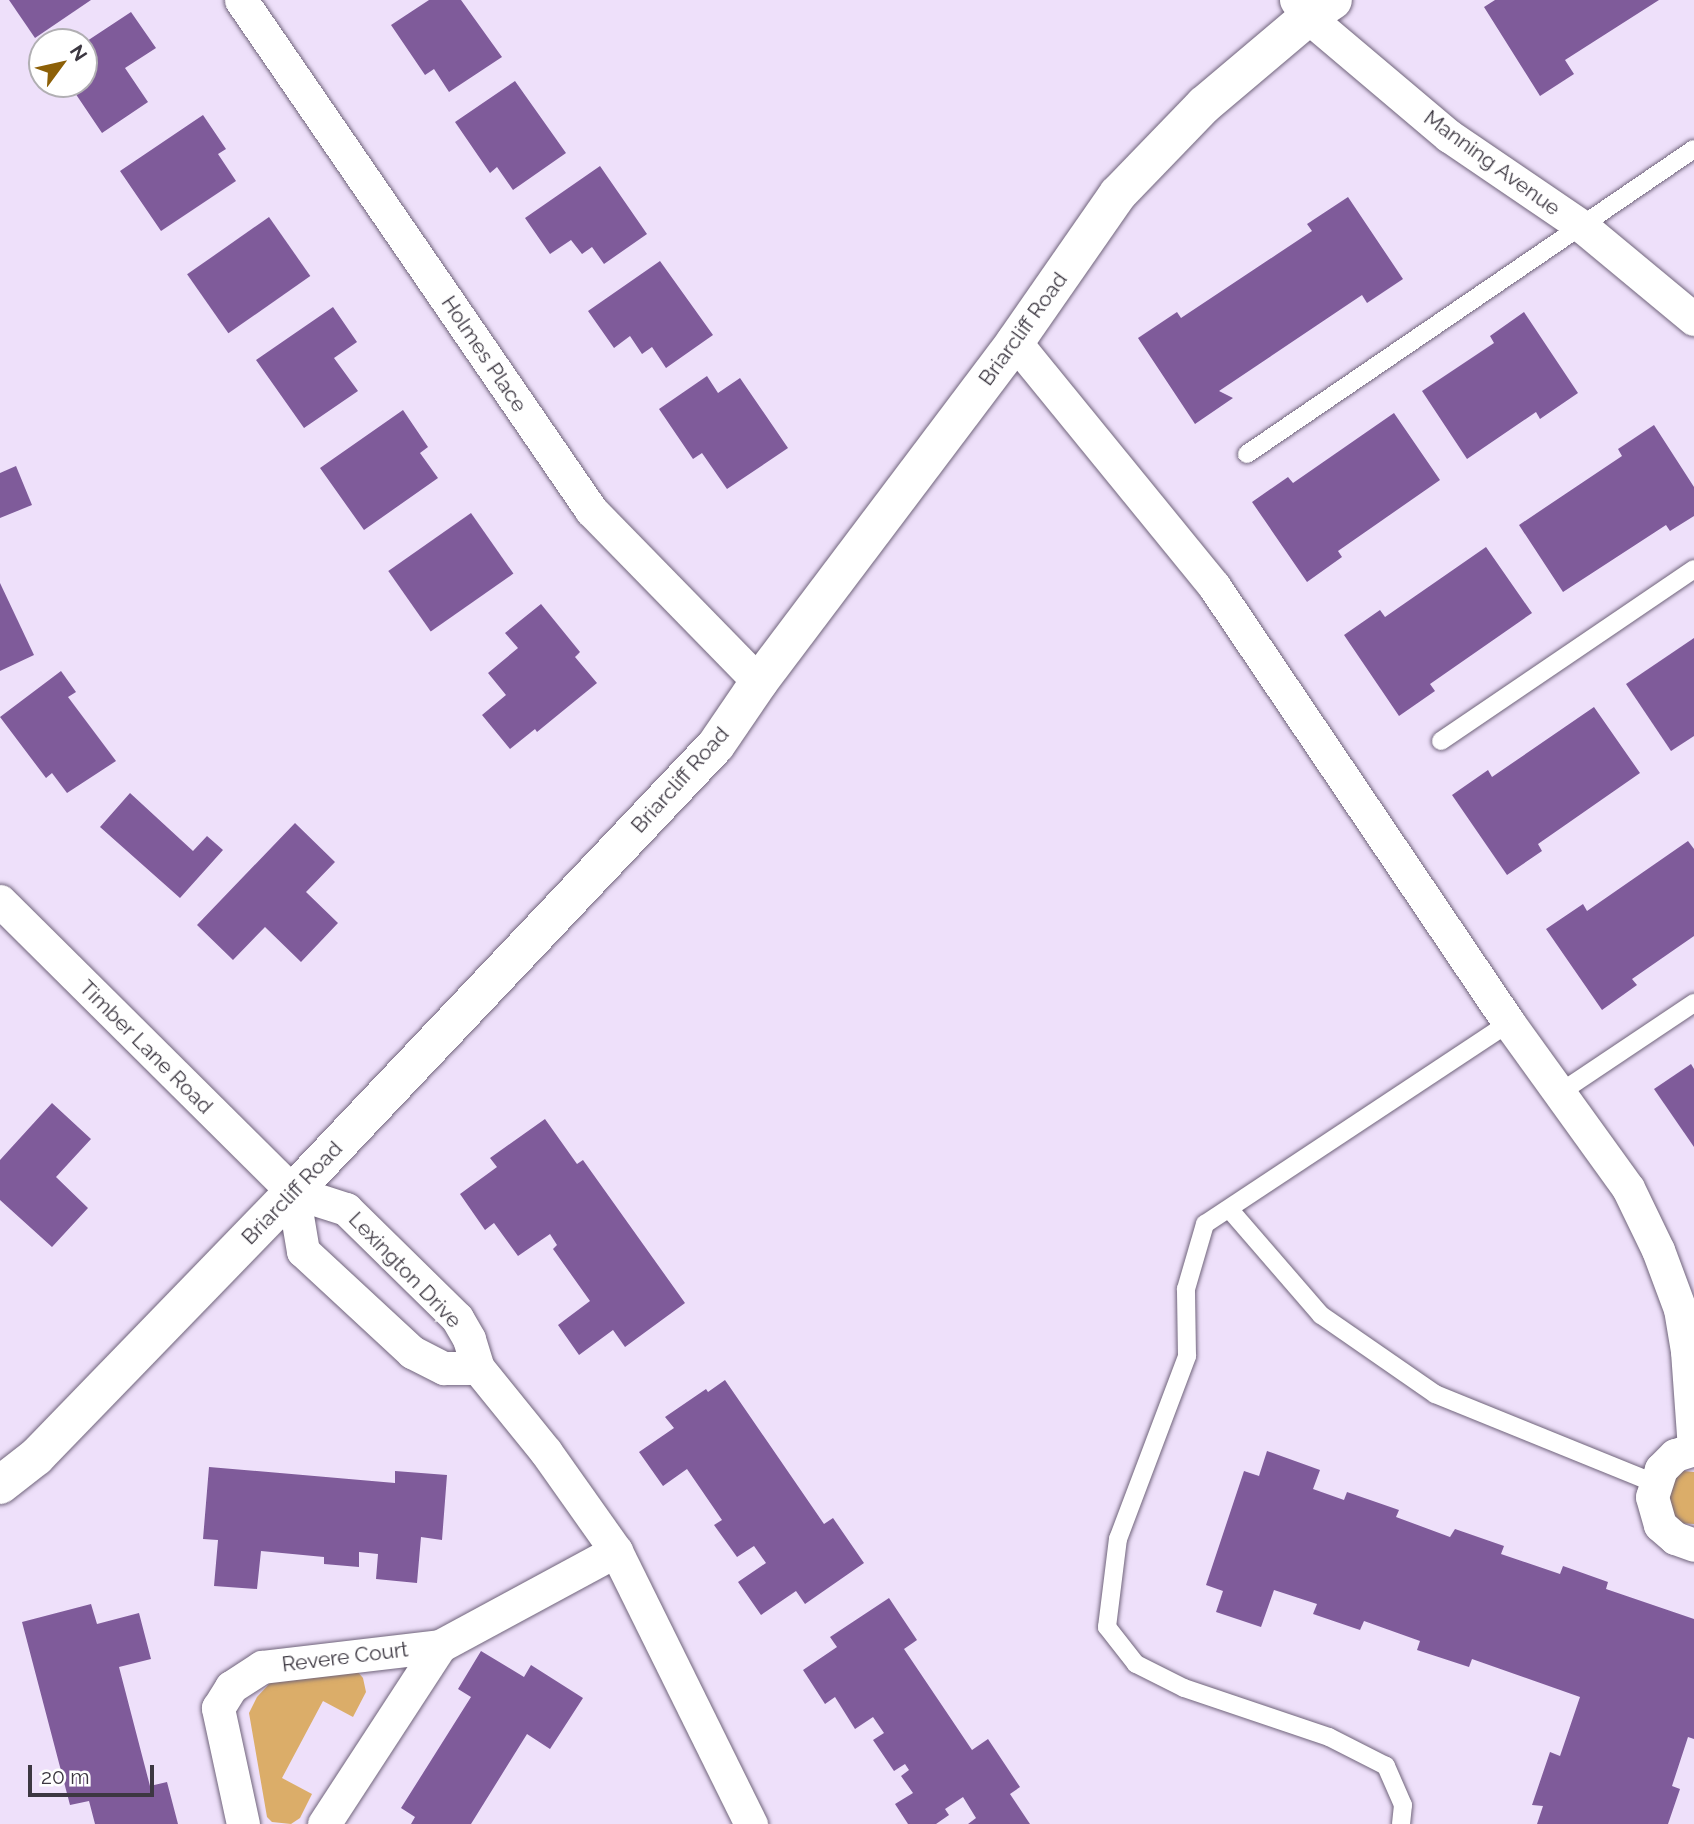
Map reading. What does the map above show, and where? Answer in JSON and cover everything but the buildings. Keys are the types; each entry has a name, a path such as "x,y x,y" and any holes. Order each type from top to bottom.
{"street":[{"name":"Holmes Place","path":"241,0 591,510 759,682"},
{"name":"Briarcliff Road","path":"0,1485 36,1457 293,1192 716,745 759,682 1015,342 1118,194 1204,105 1312,6"},
{"name":"Manning Avenue","path":"1312,6 1449,136 1583,227 1694,319"},
{"path":"1015,342 1214,586 1509,1023 1628,1188 1658,1250 1680,1309 1687,1351 1694,1449 1668,1461 1654,1483 1653,1507 1660,1525 1675,1538 1694,1545"},
{"name":"Timber Lane Road","path":"0,901 293,1192"},
{"path":"293,1192 303,1251 412,1352 444,1368 478,1368"},
{"name":"Lexington Drive","path":"293,1192 350,1213 457,1318 469,1339 478,1368 546,1452 617,1551 751,1824"},
{"name":"Revere Court","path":"243,1824 218,1708 231,1687 262,1667 440,1646 617,1551"},
{"name":"Revere Court","path":"324,1824 440,1646"}],"lane":[{"path":"1247,454 1694,149"},
{"path":"1441,741 1694,569"},
{"path":"1558,1094 1694,1003"},
{"path":"1401,1824 1403,1805 1386,1766 1329,1737 1184,1688 1136,1664 1107,1627 1118,1539 1187,1356 1186,1289 1205,1224 1230,1210 1509,1023"},
{"path":"1230,1210 1321,1315 1435,1394 1654,1483"}],"shaded area":[{"path":"1694,1472 1694,1524 1677,1523 1663,1486 1674,1473"},
{"path":"357,1671 363,1678 366,1692 353,1717 323,1701 282,1778 312,1794 300,1818 291,1824 272,1822 267,1817 249,1713 257,1697 270,1683 290,1676"}]}
